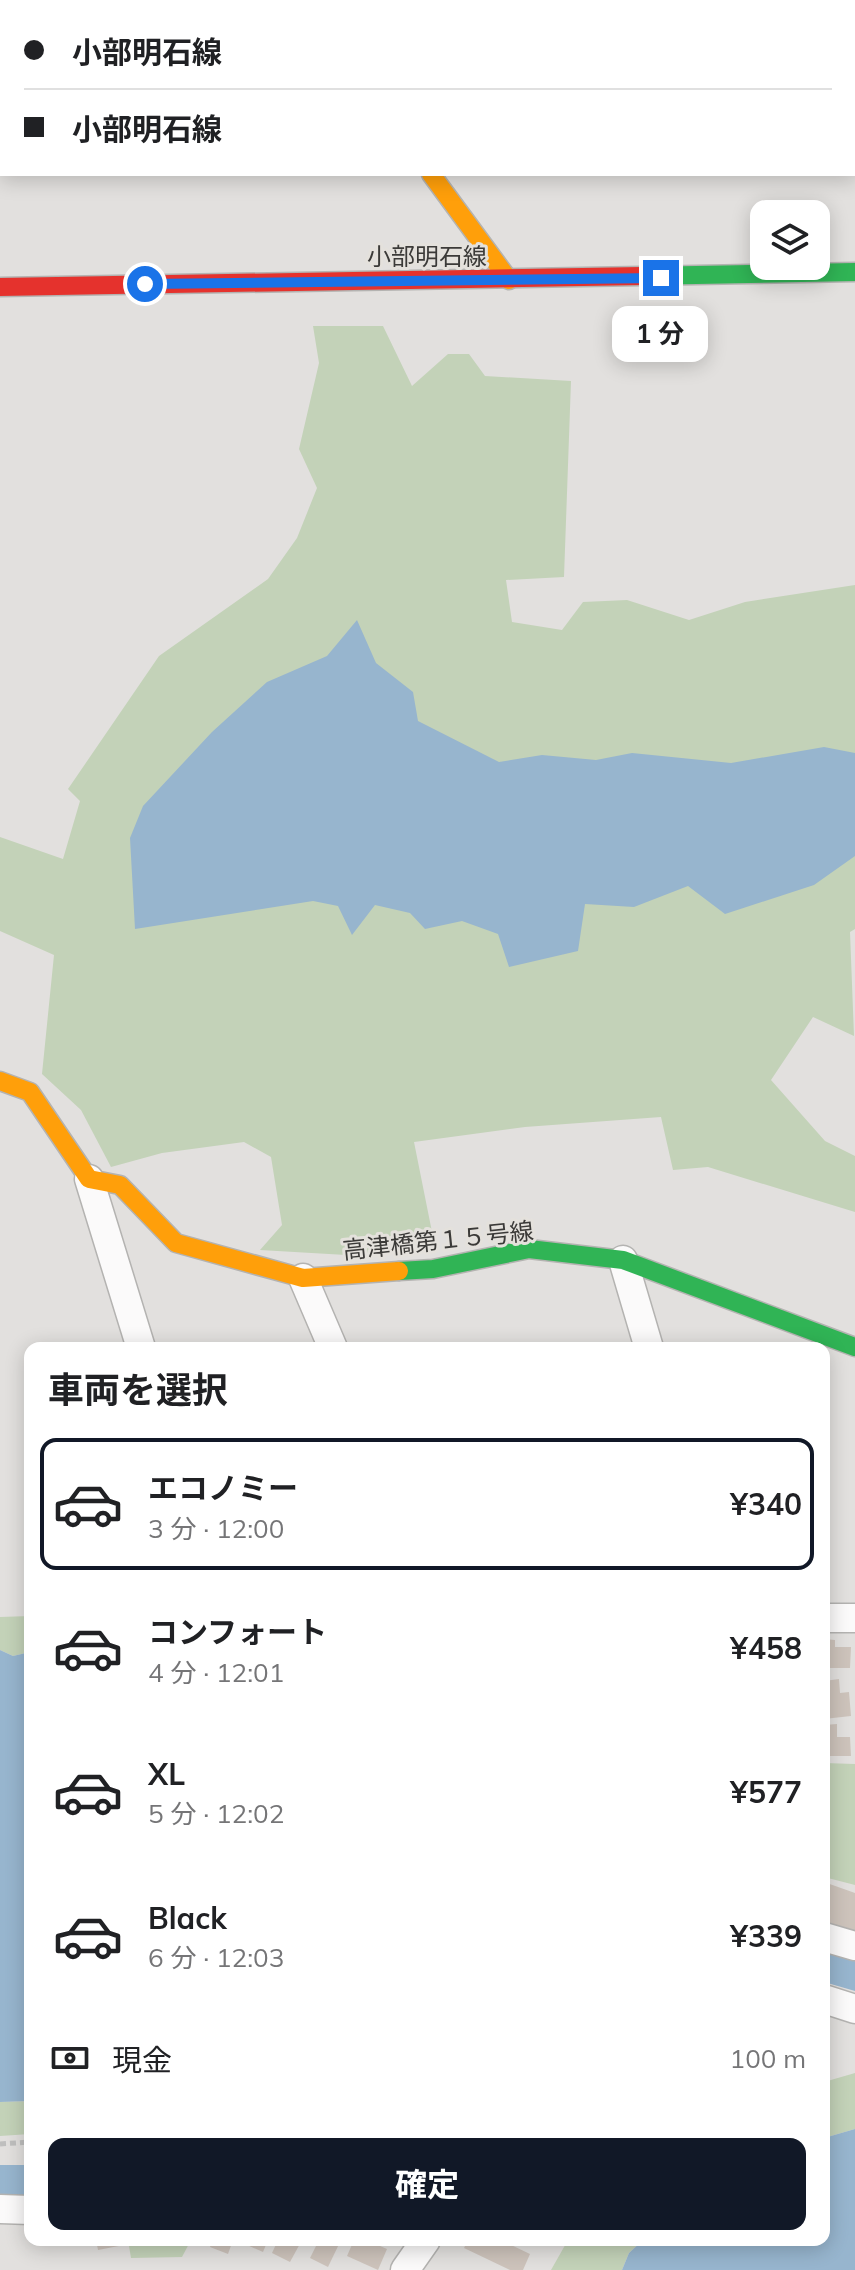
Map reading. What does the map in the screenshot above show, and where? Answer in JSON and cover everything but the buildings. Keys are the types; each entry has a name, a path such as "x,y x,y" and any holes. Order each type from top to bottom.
{"street":[{"path":"432,176 509,280"},
{"name":"小部明石線","path":"0,287 855,272"},
{"path":"0,1081 30,1092 89,1179 139,1342"},
{"name":"高津橋第１５号線","path":"89,1179 120,1185 176,1243 303,1278 433,1269 529,1249 623,1260 855,1347"},
{"path":"623,1260 647,1342"},
{"path":"303,1278 330,1342"},
{"path":"830,1618 855,1618"},
{"path":"830,1939 855,1946"},
{"path":"830,2001 855,2009"},
{"path":"0,2209 24,2210"},
{"path":"405,2270 422,2246"}],"path":[{"path":"0,2144 24,2142"}],"green space":[{"path":"313,326 383,326 412,386 448,354 469,354 485,376 571,381 564,577 506,580 512,622 562,630 583,602 627,600 689,620 745,602 855,585 855,929 850,932 854,1036 813,1017 771,1080 825,1141 855,1156 855,1212 708,1167 673,1170 661,1117 525,1127 414,1142 436,1252 346,1255 260,1250 282,1225 271,1157 244,1142 162,1153 111,1167 81,1110 42,1074 54,955 0,931 0,837 63,859 80,801 68,789 159,656 268,579 297,538 317,488 299,449 319,363"},
{"path":"24,1616 24,1653 13,1656 0,1650 0,1617"},
{"path":"830,1763 855,1764 855,1885 830,1879"},
{"path":"855,2073 855,2129 830,2136 830,2080"},
{"path":"24,2101 24,2134 0,2136 0,2102"},
{"path":"129,2246 188,2246 182,2257 131,2258"},
{"path":"565,2246 637,2246 629,2253 622,2270 551,2270"}],"water":[{"path":"357,620 376,663 413,692 418,721 499,762 542,755 596,760 632,753 731,763 824,747 855,753 855,856 814,885 725,914 688,886 634,907 585,904 578,951 509,967 498,934 462,921 425,929 410,913 375,905 352,935 338,906 313,901 135,929 130,838 143,806 212,732 267,682 327,656"},
{"path":"0,1650 13,1656 24,1653 24,2101 0,2102"},
{"path":"830,1949 855,1956 855,1991 830,1984"},
{"path":"855,2129 855,2270 622,2270 629,2253 637,2246 830,2246 830,2136"},
{"path":"0,2165 24,2165 24,2196 0,2195"}],"traffic: fast":[{"path":"642,276 855,272"},
{"path":"399,1271 433,1269 529,1249 623,1260 855,1347"}],"traffic: slow":[{"path":"432,176 509,280"},
{"path":"0,1081 30,1092 89,1179 120,1185 176,1243 303,1278 399,1271"}],"traffic: jam":[{"path":"0,287 642,276"}],"route":[{"path":"145,284 661,278"}]}
